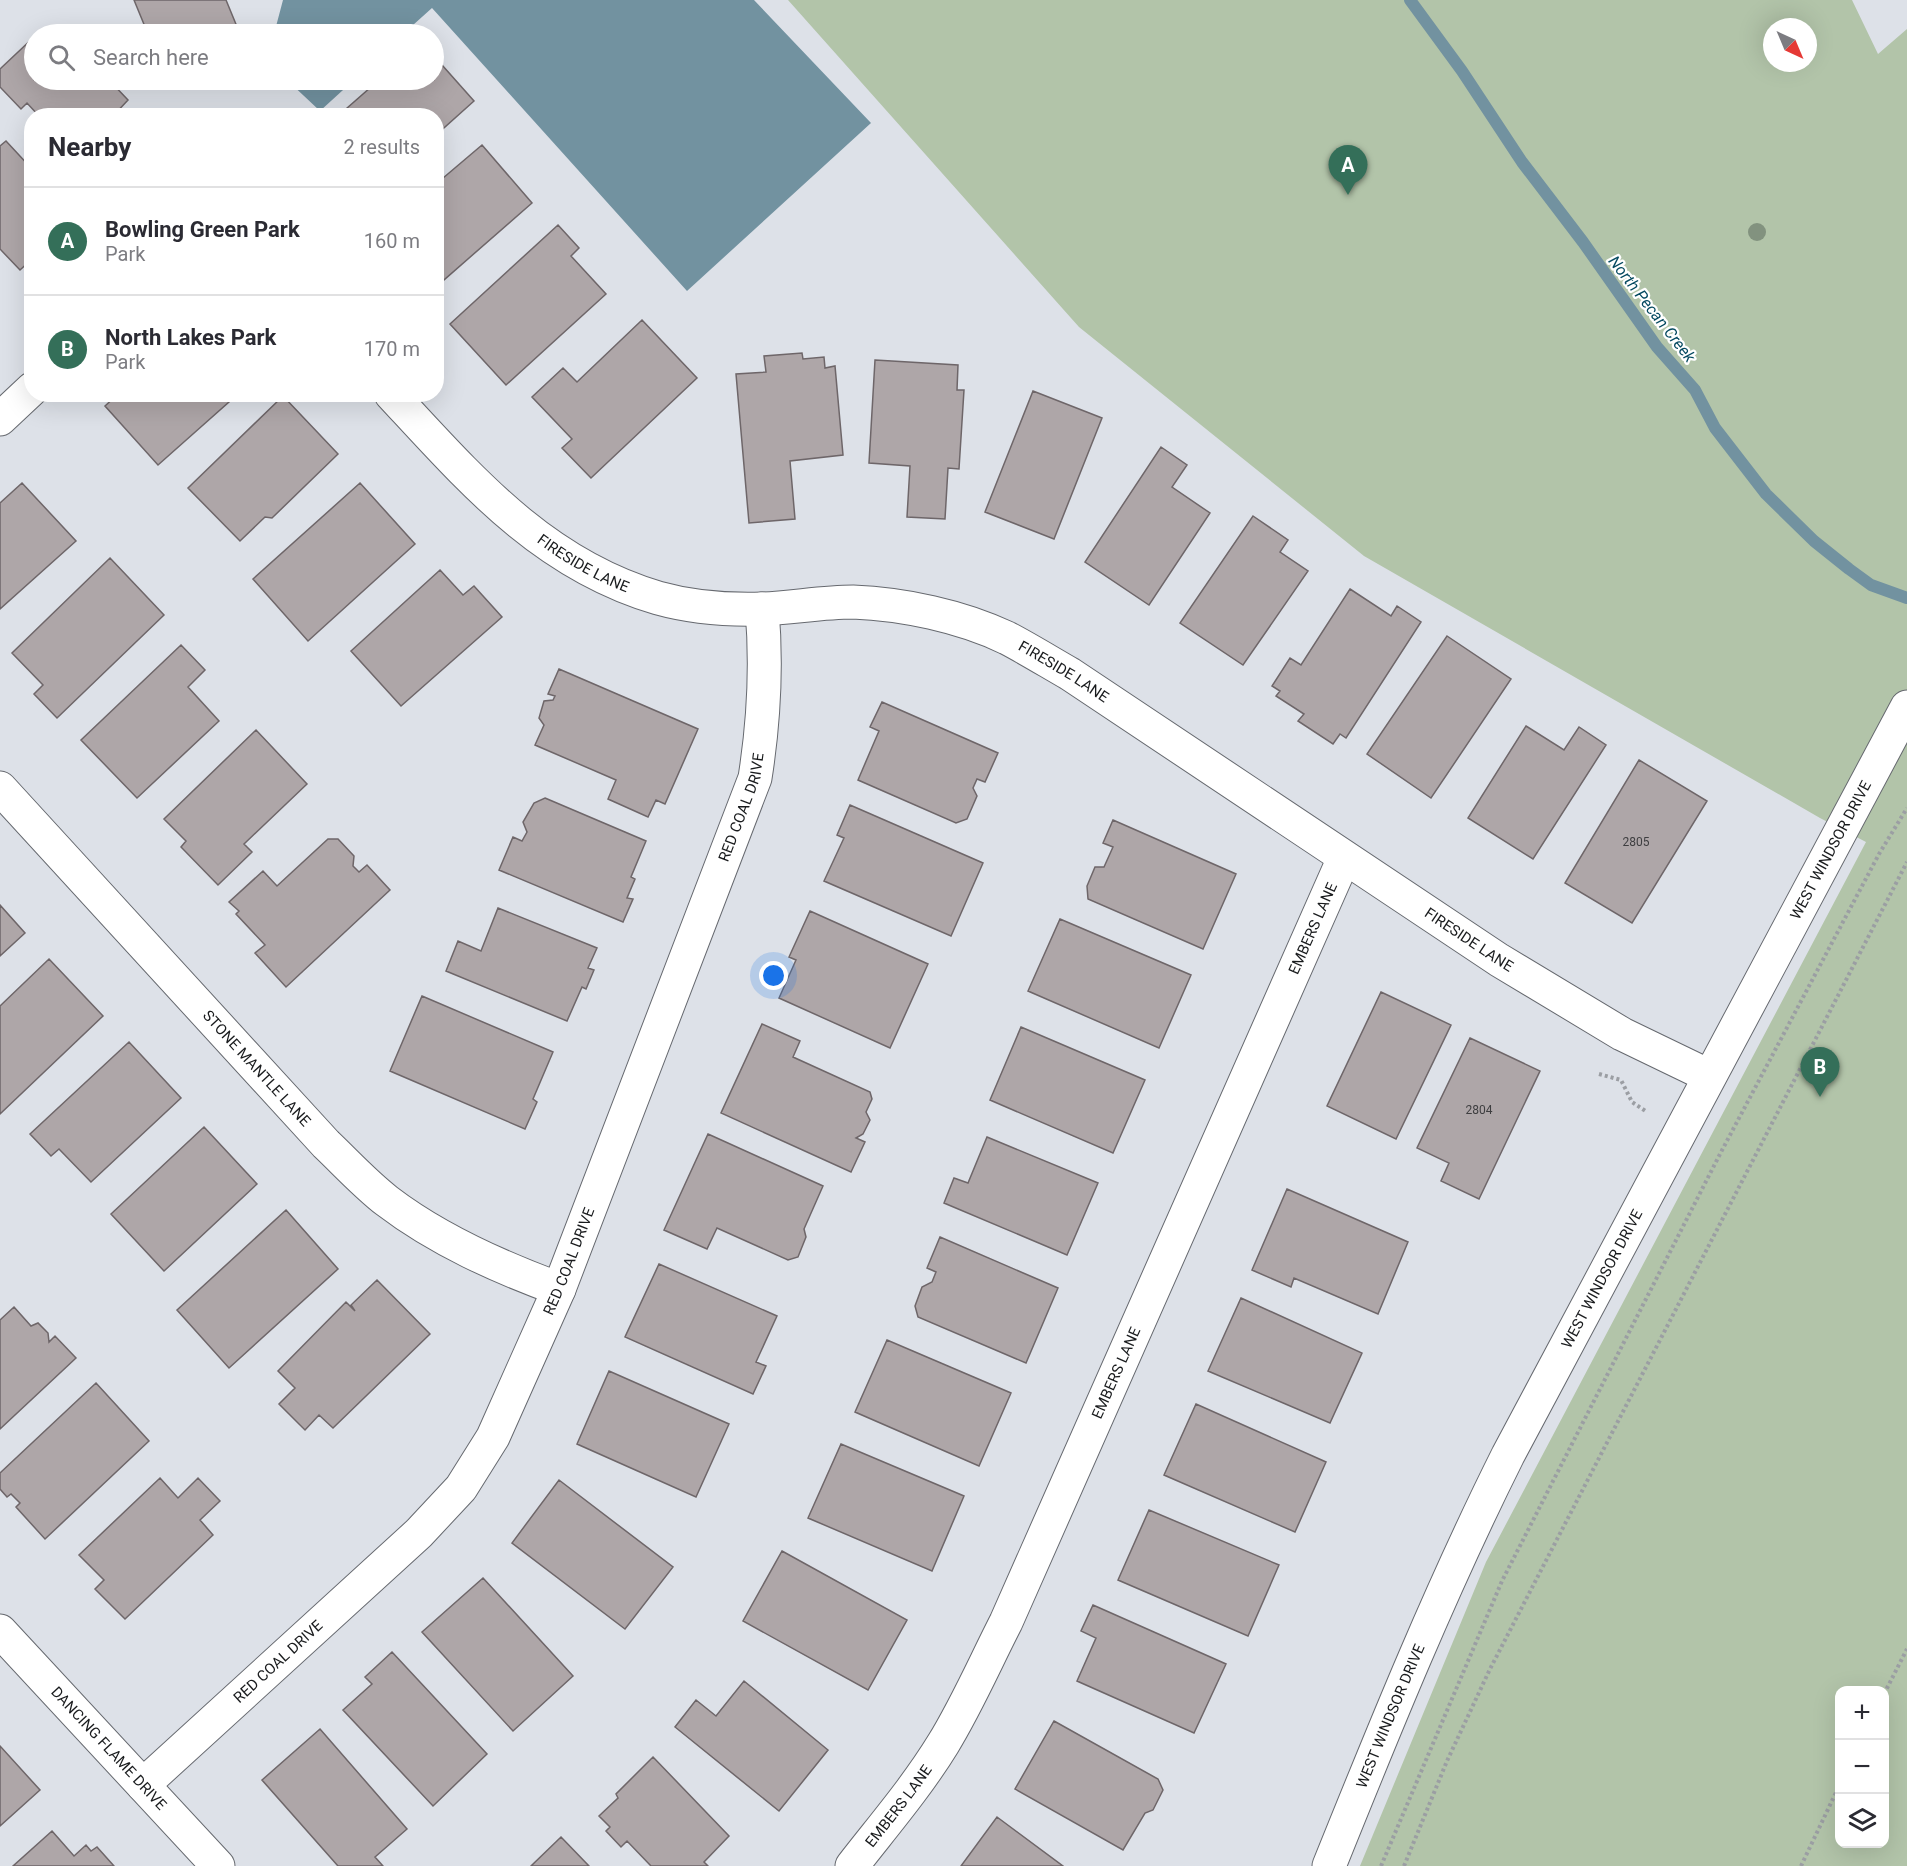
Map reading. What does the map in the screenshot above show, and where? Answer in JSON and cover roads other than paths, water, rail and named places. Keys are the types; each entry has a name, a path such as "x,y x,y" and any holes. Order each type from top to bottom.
{"street":[{"path":"0,419 24,396"},
{"name":"FIRESIDE LANE","path":"398,402 488,498 559,554 604,576 658,598 710,607 762,609 853,602 952,618 1005,638 1070,674 1344,858 1560,997 1622,1034 1709,1076"},
{"name":"RED COAL DRIVE","path":"143,1785 419,1533 461,1488 493,1437 559,1289 755,778 763,726 766,665 762,609"},
{"name":"WEST WINDSOR DRIVE","path":"1329,1866 1413,1660 1472,1527 1709,1076 1907,707"},
{"name":"STONE MANTLE LANE","path":"0,788 326,1144 359,1175 387,1200 422,1224 501,1268 559,1289"},
{"name":"EMBERS LANE","path":"852,1866 903,1802 942,1746 969,1699 1006,1622 1344,858"},
{"name":"DANCING FLAME DRIVE","path":"0,1631 218,1866"}],"water":[{"path":"283,0 754,0 871,123 687,291 432,8 414,24 277,24"},
{"path":"298,90 343,90 323,108 317,108"}],"waterway":[{"name":"North Pecan Creek","path":"1410,0 1462,71 1522,162 1583,242 1657,347 1695,390 1715,428 1766,494 1814,541 1849,569 1871,585 1907,598"}],"place":[{"name":"Bowling Green Park","path":"1348,195"},
{"name":"North Lakes Park","path":"1820,1097"}]}
